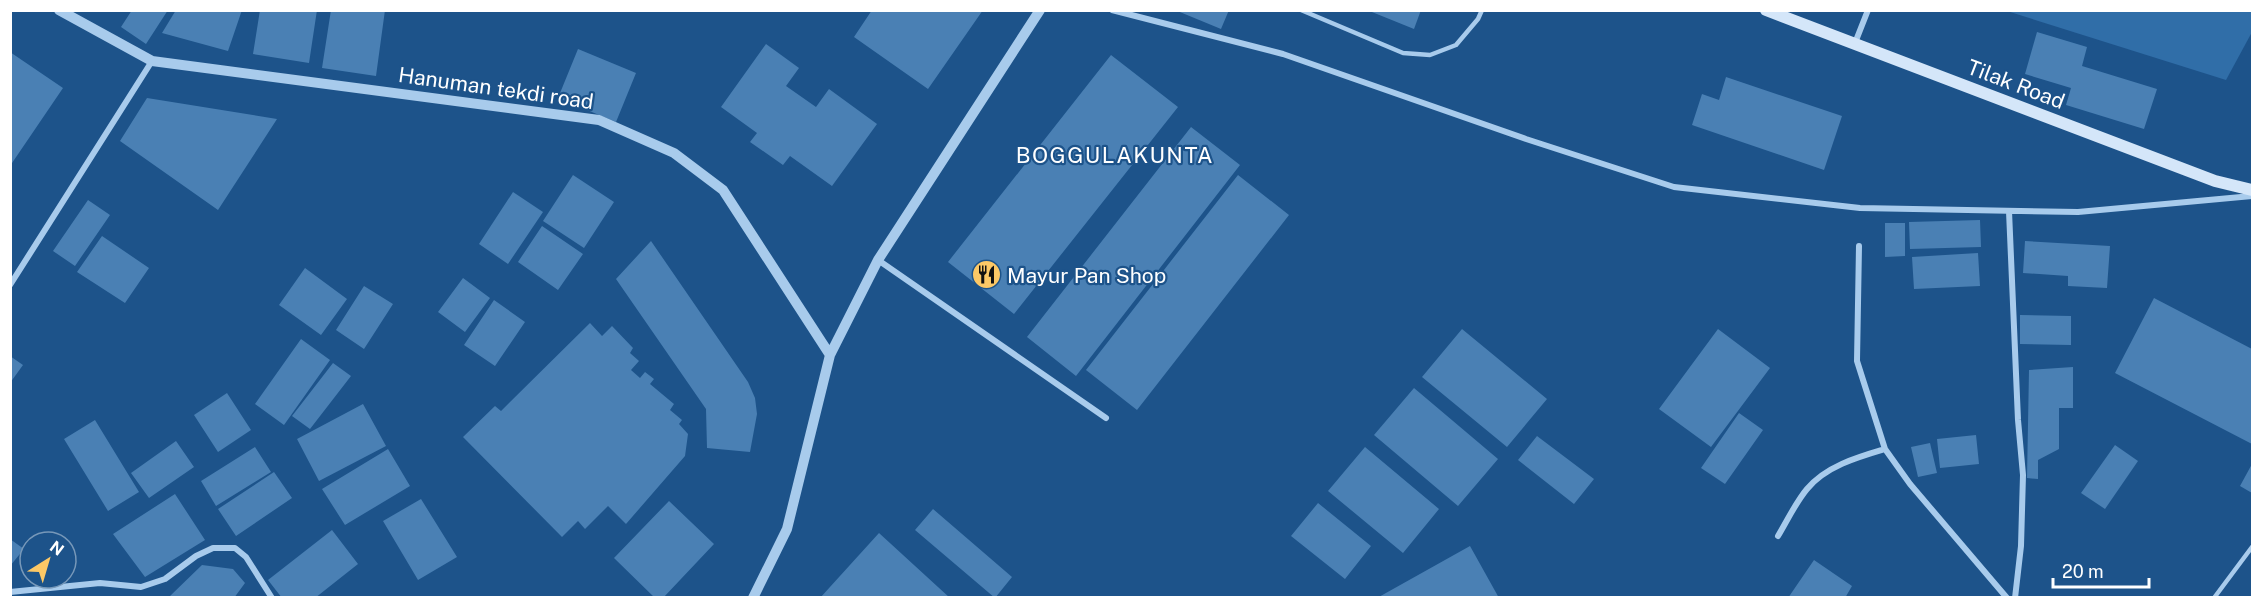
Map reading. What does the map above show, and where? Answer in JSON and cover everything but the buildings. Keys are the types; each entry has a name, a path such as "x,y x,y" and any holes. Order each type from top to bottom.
{"main road":[{"name":"Tilak Road","path":"1766,10 2216,181 2253,190"}],"street":[{"name":"Hanuman tekdi road","path":"59,10 152,61 599,120 674,153 723,190 830,354"},
{"path":"753,597 787,529 830,354 878,261 1040,10"},
{"path":"1112,10 1282,54 1526,139 1674,187 1860,208 2078,212 2253,196"},
{"path":"1855,44 1868,10"},
{"path":"10,285 152,61"},
{"path":"2009,210 2018,420 2023,475 2021,546 2015,597"},
{"path":"1859,246 1857,361 1885,449 1910,484 2007,597"},
{"path":"878,261 1106,418"},
{"path":"1778,536 1807,488 1830,471 1853,459 1885,449"},
{"path":"10,592 100,583 141,587 165,579 196,556 213,548 235,548 246,557 272,597"}],"lane":[{"path":"1301,10 1403,53 1430,55 1456,45 1478,19 1482,10"},
{"path":"2214,597 2253,547"}],"shaded area":[{"path":"2007,11 2252,11 2252,32 2226,80"}],"place":[{"name":"Mayur Pan Shop","path":"986,275"}],"district":[{"name":"BOGGULAKUNTA","path":"1115,155"}]}
